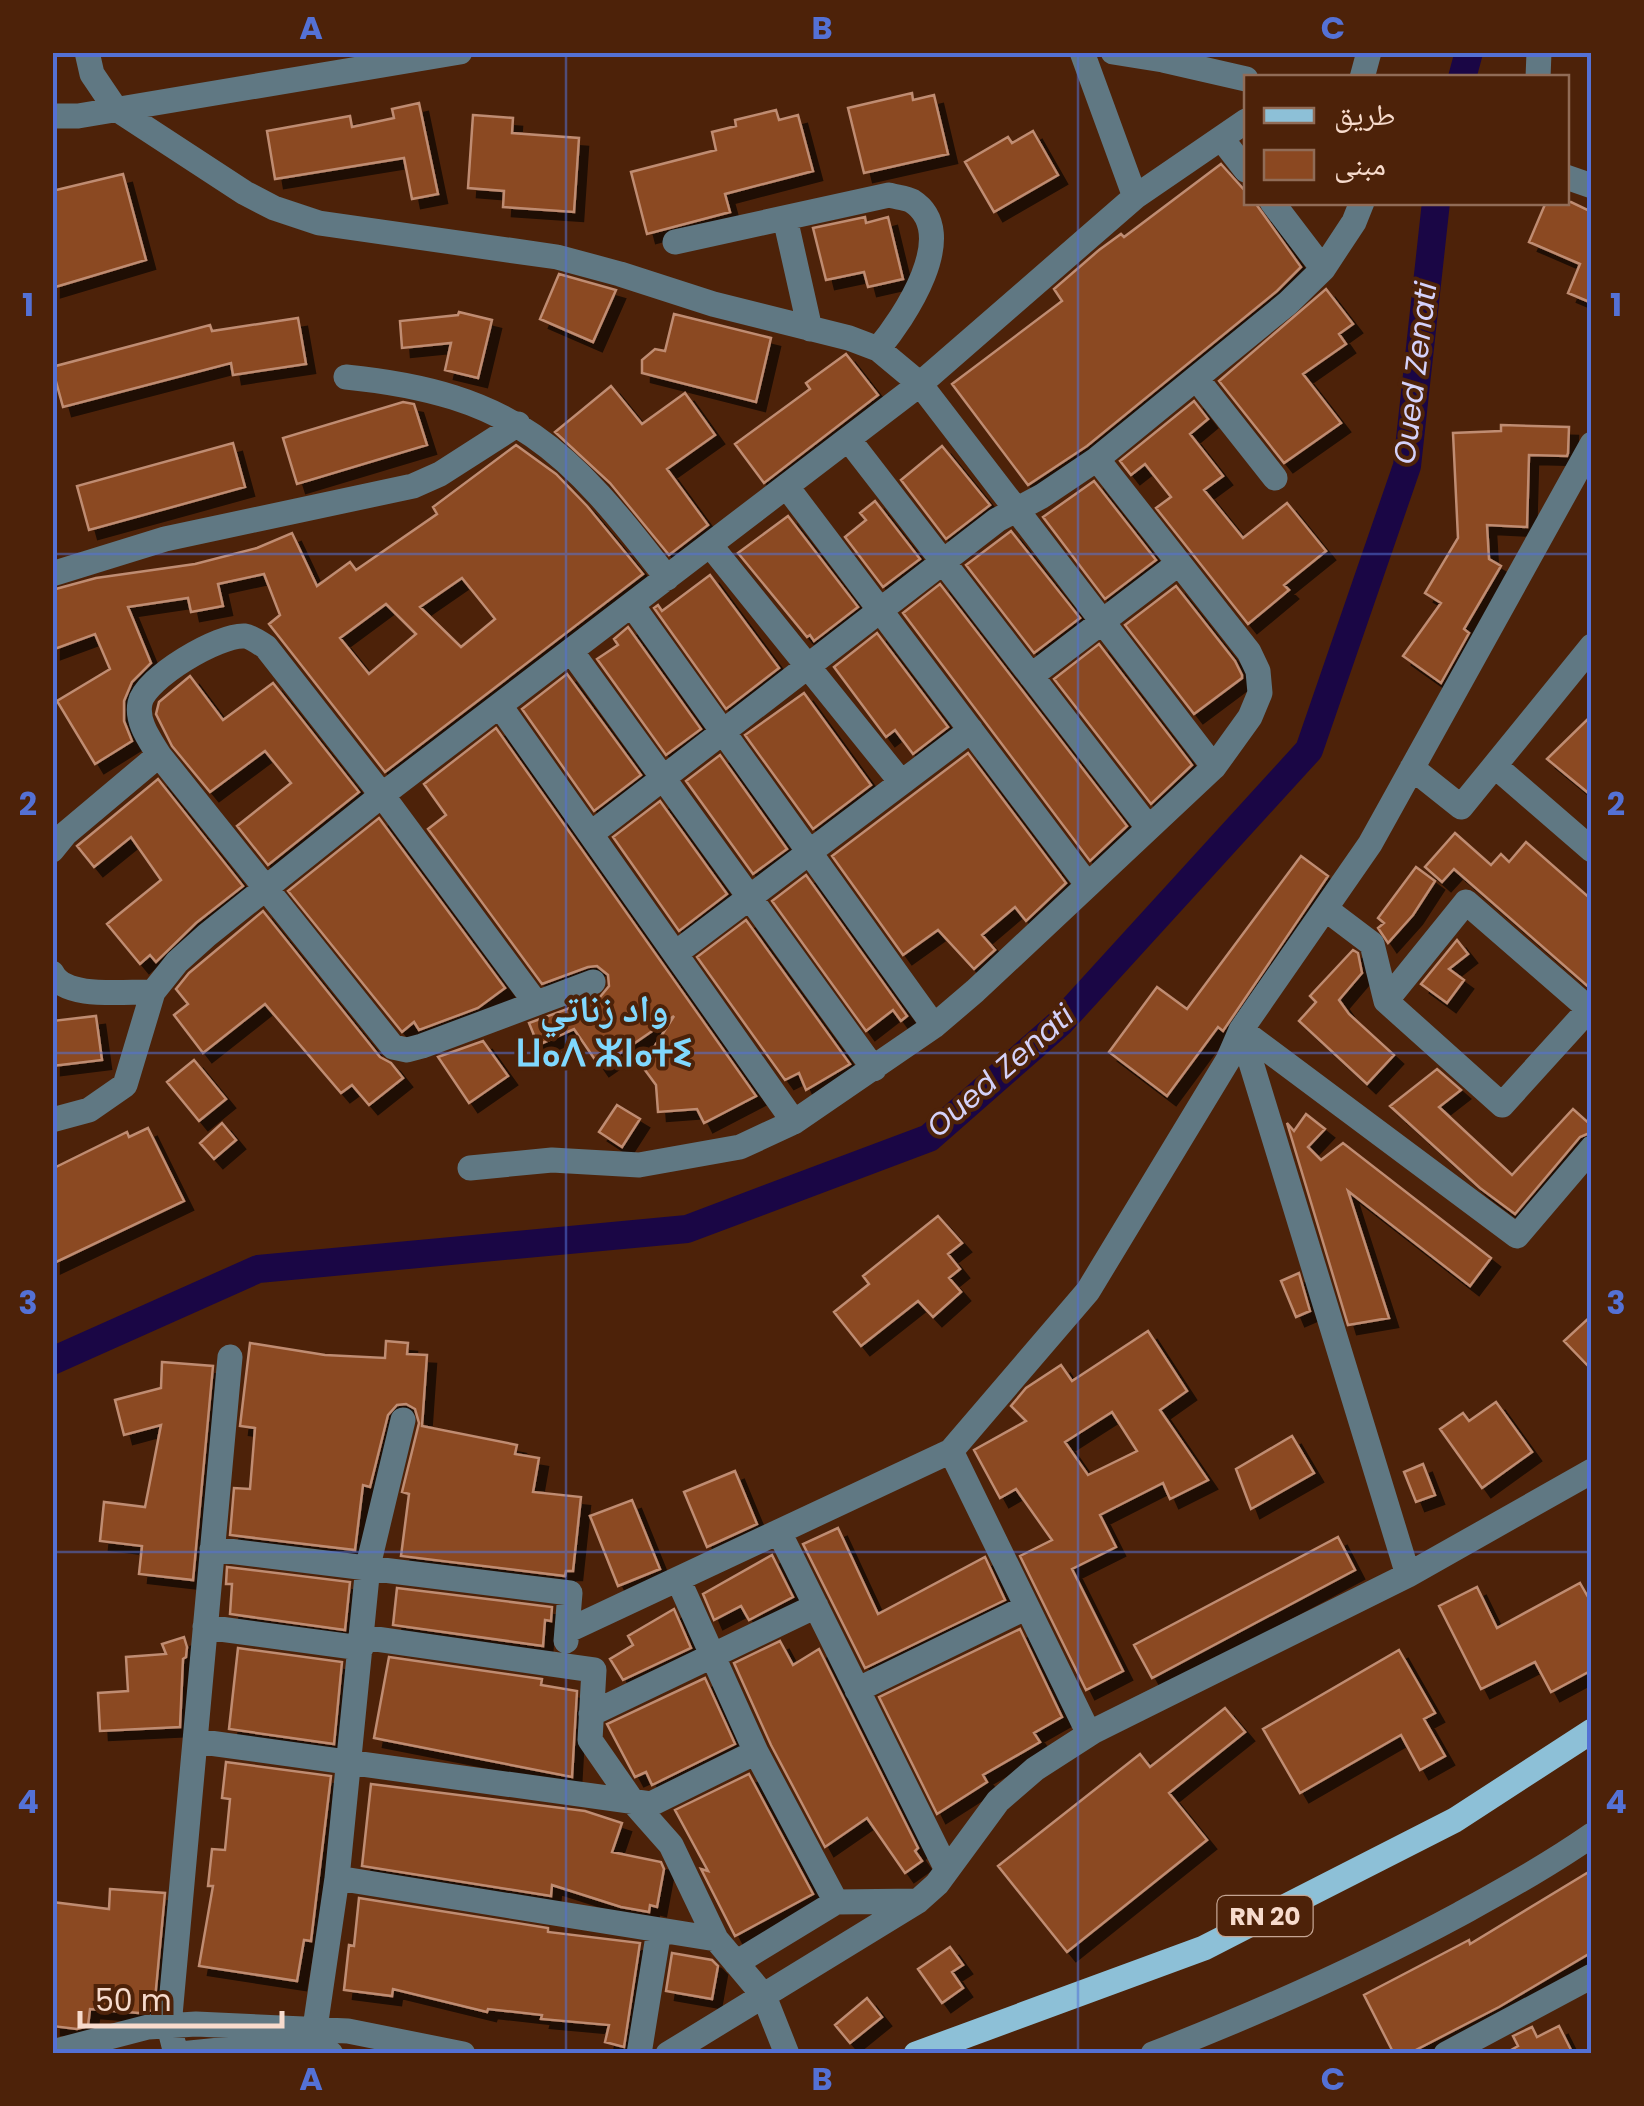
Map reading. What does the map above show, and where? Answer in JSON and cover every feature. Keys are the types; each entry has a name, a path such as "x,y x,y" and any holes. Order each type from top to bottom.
{"main road":[{"name":"RN 20","path":"916,2054 1204,1948 1455,1820 1592,1731"}],"street":[{"path":"87,52 92,74 114,108 245,194 274,208 319,223 557,257 878,349 920,384 1214,767"},
{"path":"52,134 66,116 460,52"},
{"path":"1082,52 1136,197"},
{"path":"1113,52 1244,79"},
{"path":"52,1120 88,1110 125,1085 153,992 177,962 263,888 920,384 1136,197 1244,122"},
{"path":"1221,138 1244,167"},
{"path":"675,242 889,195 912,202 928,220 932,243 927,267 898,324 878,349"},
{"path":"1274,205 1324,269"},
{"path":"592,833 943,562 1016,508 1042,496 1097,458 1288,303 1324,269 1361,205"},
{"path":"785,218 810,328"},
{"path":"346,377 406,383 464,399 518,424 565,458 611,505 667,578"},
{"path":"1196,378 1275,478"},
{"path":"52,574 165,539 413,486 440,474 518,424"},
{"path":"849,440 1148,827"},
{"path":"567,1632 950,1451 1088,1291 1228,1060 1241,1030 1370,844 1412,768 1581,492 1592,444"},
{"path":"470,1168 552,1160 640,1166 740,1147 794,1122 934,1026 976,991 1214,767 1250,716 1260,694 1258,671 1249,652 1097,458"},
{"path":"788,487 1088,884"},
{"path":"710,546 901,782"},
{"path":"1031,676 1179,562"},
{"path":"632,604 934,1026"},
{"path":"536,1003 266,647 246,636 221,640 148,686 140,704 144,730 159,755 393,1047 408,1050 422,1046 593,982"},
{"path":"1412,768 1461,807 1592,646"},
{"path":"571,651 874,1069"},
{"path":"500,706 794,1122"},
{"path":"676,953 971,730"},
{"path":"52,850 64,834 159,755"},
{"path":"1495,766 1592,850"},
{"path":"1327,910 1372,944 1386,1001 1502,1105 1589,1009 1466,902 1386,1001"},
{"path":"52,973 56,981 71,991 153,992"},
{"path":"1241,1030 1516,1236 1592,1148"},
{"path":"1241,1030 1408,1574"},
{"path":"230,1357 169,2026 178,2054 240,2048 331,2054"},
{"path":"316,2028 337,1878 368,1566 403,1420"},
{"path":"950,1451 1089,1734"},
{"path":"668,2054 918,1901 937,1884 998,1802 1089,1734 1408,1574 1592,1471"},
{"path":"779,1532 947,1870"},
{"path":"212,1549 570,1593 564,1666"},
{"path":"678,1579 756,1752 836,1902"},
{"path":"591,1714 816,1606"},
{"path":"857,1690 1027,1607"},
{"path":"205,1627 594,1670 590,1740 633,1802 671,1846 716,1939 764,1996 787,2054"},
{"path":"194,1741 651,1804 756,1752"},
{"path":"1152,2054 1354,1970 1550,1865 1592,1835"},
{"path":"337,1878 716,1939"},
{"path":"736,1963 836,1902 918,1901"},
{"path":"640,2054 659,1930"},
{"path":"1446,2054 1592,1976"},
{"path":"52,2052 148,2027 196,2024 348,2031 464,2054"}],"building":[{"path":"912,93 913,100 934,95 948,154 864,173 848,108"},
{"path":"419,103 438,194 412,199 404,158 275,179 267,131 350,116 352,127 394,118 392,109"},
{"path":"776,110 779,120 798,115 813,171 725,194 730,212 647,234 631,172 716,150 712,132 736,126 735,120"},
{"path":"473,115 513,118 512,133 579,138 574,212 503,207 504,191 468,188"},
{"path":"1033,131 1058,175 994,212 965,162 1008,137 1012,143"},
{"path":"1221,164 1244,190 1244,205 1257,205 1301,267 1277,291 1087,446 1028,485 952,384 1062,301 1054,289 1099,250 1121,234 1124,237"},
{"path":"123,174 146,260 52,288 52,191"},
{"path":"1571,202 1592,212 1592,303 1568,293 1580,264 1529,242 1545,205"},
{"path":"865,217 866,223 888,217 903,279 868,287 864,272 826,280 813,228"},
{"path":"559,274 616,290 593,342 540,319"},
{"path":"1326,289 1353,324 1339,334 1346,344 1303,374 1341,423 1284,463 1219,381"},
{"path":"459,312 492,320 478,378 445,370 451,343 402,348 400,321"},
{"path":"674,314 771,338 756,402 642,373 642,360 655,349 665,351"},
{"path":"298,318 306,364 233,375 231,363 63,407 52,367 210,325 212,331"},
{"path":"846,354 878,395 764,483 735,444 810,389 806,383"},
{"path":"611,386 642,424 685,393 715,435 667,469 708,525 669,555 610,483 555,432"},
{"path":"1194,401 1208,419 1190,434 1223,476 1204,490 1243,538 1287,503 1326,551 1284,585 1289,590 1248,624 1156,508 1171,497 1145,464 1131,475 1120,461"},
{"path":"403,402 414,404 427,445 297,484 283,438"},
{"path":"1501,425 1569,427 1568,453 1529,455 1527,527 1487,525 1489,559 1501,566 1464,629 1469,633 1441,683 1403,656 1441,603 1425,593 1458,538 1453,433 1501,431"},
{"path":"233,443 245,487 89,530 77,486"},
{"path":"516,445 556,474 643,574 385,772 269,624 280,615 264,574 218,584 223,606 191,612 188,598 128,607 151,663 132,682 124,701 124,721 132,741 95,764 57,701 110,669 95,634 52,650 52,590 96,578 195,564 257,548 292,533 317,586 350,562 356,570 437,514 433,507","holes":["462,578 495,619 461,647 420,607","386,604 416,634 369,674 340,638"]},
{"path":"942,446 990,505 946,539 901,480"},
{"path":"1094,481 1156,560 1105,599 1043,517"},
{"path":"875,501 920,559 883,587 845,537 866,520 860,513"},
{"path":"788,516 858,607 814,641 738,553"},
{"path":"1011,531 1080,618 1034,653 966,565"},
{"path":"710,575 779,668 726,709 654,608 658,605 662,611"},
{"path":"940,584 1127,826 1090,861 903,613"},
{"path":"1176,586 1242,675 1194,714 1125,625"},
{"path":"628,627 701,729 666,755 597,659 618,645 614,639"},
{"path":"877,633 948,727 913,754 895,730 886,737 834,667"},
{"path":"1099,644 1192,765 1151,804 1054,679"},
{"path":"567,674 641,775 594,811 522,709"},
{"path":"190,676 223,720 273,683 359,792 268,865 237,826 291,783 265,751 210,792 172,746 156,714 159,702"},
{"path":"804,693 871,785 813,829 745,735"},
{"path":"1592,715 1592,796 1547,759"},
{"path":"496,728 756,1096 704,1123 697,1109 658,1112 656,1085 642,1066 674,1016 600,1067 574,1029 538,1045 529,1023 600,997 609,986 608,975 597,966 588,967 542,984 428,829 446,815 424,784"},
{"path":"968,753 1066,883 1026,921 1015,907 982,935 995,950 974,969 938,930 903,955 832,856"},
{"path":"720,755 787,849 753,874 686,781"},
{"path":"158,779 243,886 196,923 156,962 150,955 140,964 107,924 161,880 131,837 94,867 77,846"},
{"path":"660,801 727,894 679,931 613,837"},
{"path":"379,818 505,988 478,1008 419,1030 414,1022 402,1032 288,891"},
{"path":"1455,833 1491,865 1501,854 1509,862 1526,842 1592,900 1592,990 1454,869 1442,882 1425,867"},
{"path":"1301,856 1328,876 1223,1031 1218,1027 1167,1096 1109,1052 1157,987 1187,1009"},
{"path":"1416,867 1435,881 1413,915 1388,943 1378,928 1384,923 1378,918"},
{"path":"806,875 907,1016 901,1021 893,1010 866,1031 772,901"},
{"path":"263,911 380,1057 403,1078 369,1105 352,1085 341,1093 265,1004 203,1053 174,1015 188,1004 176,989 189,973"},
{"path":"746,920 850,1064 806,1090 799,1073 785,1080 697,957"},
{"path":"1457,940 1468,954 1449,969 1464,980 1447,1003 1421,984"},
{"path":"1353,950 1358,953 1362,973 1339,1000 1394,1055 1367,1084 1299,1021 1316,1002 1310,996"},
{"path":"96,1016 102,1060 52,1066 52,1021"},
{"path":"483,1041 508,1076 469,1103 438,1057"},
{"path":"194,1060 226,1099 199,1121 167,1082"},
{"path":"1437,1069 1461,1090 1439,1107 1512,1175 1573,1109 1592,1126 1592,1132 1580,1137 1515,1214 1480,1188 1390,1106"},
{"path":"617,1105 640,1119 622,1147 599,1132"},
{"path":"1306,1114 1325,1129 1308,1147 1321,1160 1343,1143 1491,1258 1470,1286 1348,1191 1389,1318 1348,1325 1287,1123 1294,1131"},
{"path":"222,1123 236,1140 214,1159 200,1143"},
{"path":"148,1128 184,1201 52,1264 52,1169 127,1132 129,1137"},
{"path":"938,1216 962,1243 948,1254 960,1269 949,1278 961,1292 933,1317 918,1301 861,1346 834,1312 869,1284 863,1276"},
{"path":"1299,1273 1310,1311 1296,1317 1281,1281"},
{"path":"1592,1315 1592,1370 1564,1341"},
{"path":"1148,1331 1187,1391 1160,1410 1208,1480 1170,1499 1163,1483 1100,1515 1116,1547 1072,1569 1123,1671 1086,1690 1020,1556 1052,1540 1016,1489 1000,1498 974,1450 1026,1421 1011,1406 1026,1388 1061,1365 1072,1381","holes":["1112,1412 1137,1451 1088,1475 1065,1442"]},
{"path":"386,1341 408,1343 407,1354 427,1355 422,1426 517,1445 515,1454 539,1458 533,1492 581,1497 573,1571 566,1571 565,1576 401,1556 409,1494 402,1492 419,1423 415,1409 406,1404 397,1405 388,1415 370,1487 363,1485 355,1550 230,1535 234,1488 250,1489 255,1428 240,1426 250,1343 325,1355 385,1358"},
{"path":"162,1362 213,1366 193,1580 139,1574 142,1546 100,1541 104,1502 145,1507 161,1425 124,1435 115,1400 161,1388"},
{"path":"1496,1402 1532,1452 1482,1488 1440,1429 1463,1413 1469,1421"},
{"path":"1292,1436 1314,1473 1251,1509 1236,1469"},
{"path":"1423,1464 1435,1495 1416,1502 1404,1472"},
{"path":"735,1471 757,1524 707,1547 684,1492"},
{"path":"632,1500 660,1569 618,1586 590,1516"},
{"path":"838,1528 878,1614 985,1557 1005,1600 865,1668 803,1544"},
{"path":"1338,1537 1355,1570 1152,1678 1134,1645"},
{"path":"772,1555 793,1597 749,1620 741,1606 714,1620 703,1594"},
{"path":"227,1567 350,1582 345,1630 230,1614 232,1584 226,1584"},
{"path":"1580,1583 1592,1604 1592,1670 1551,1692 1535,1662 1481,1689 1439,1606 1477,1587 1497,1628"},
{"path":"397,1588 552,1607 551,1621 545,1620 543,1646 393,1625"},
{"path":"674,1609 691,1648 623,1680 610,1659 633,1645 628,1636"},
{"path":"1020,1629 1062,1717 1034,1733 1040,1742 983,1775 987,1782 937,1814 879,1697"},
{"path":"184,1637 187,1647 180,1727 100,1731 98,1693 128,1691 126,1657 166,1654 162,1644"},
{"path":"780,1641 793,1665 819,1649 918,1848 915,1851 922,1861 905,1873 867,1818 825,1847 771,1745 734,1663"},
{"path":"238,1648 342,1662 334,1744 229,1729"},
{"path":"1399,1650 1435,1713 1424,1719 1445,1756 1420,1770 1401,1735 1300,1793 1263,1729"},
{"path":"389,1657 542,1679 541,1685 577,1691 572,1777 374,1738"},
{"path":"705,1678 735,1744 652,1785 646,1772 635,1777 607,1724"},
{"path":"1225,1708 1245,1732 1169,1793 1207,1840 1067,1952 998,1866 1140,1754 1150,1767"},
{"path":"226,1762 331,1776 311,1941 304,1940 297,1981 199,1966 213,1886 208,1886 212,1849 225,1850 230,1799 222,1798"},
{"path":"749,1774 813,1894 735,1936 701,1869 708,1871 675,1810"},
{"path":"371,1784 585,1811 622,1823 612,1852 661,1862 664,1869 657,1907 650,1905 649,1912 621,1907 552,1885 551,1896 362,1866"},
{"path":"1592,1870 1592,1952 1499,2007 1408,2054 1394,2054 1364,1995 1469,1940 1470,1944"},
{"path":"110,1889 165,1893 154,2010 139,2013 90,2009 88,2026 52,2026 52,1902 109,1909"},
{"path":"359,1898 548,1928 548,1932 640,1943 624,2047 605,2042 609,2025 488,2009 487,2012 393,1989 392,1996 344,1990"},
{"path":"950,1947 963,1965 952,1972 963,1988 942,2003 918,1969"},
{"path":"672,1953 712,1960 718,1966 712,1999 666,1991"},
{"path":"867,1998 882,2017 850,2043 835,2025"},
{"path":"1559,2026 1573,2054 1504,2054 1518,2046 1513,2036 1532,2027 1537,2037"}],"waterway":[{"name":"Oued Zenati","path":"1463,75 1469,52"},
{"name":"Oued Zenati","path":"52,1361 258,1269 687,1229 929,1138 1060,1023 1309,750 1407,466 1436,205"}],"district":[{"name":"واد زناتي ⵡⴰⴷ ⵣⵏⴰⵜⵉ","path":"604,1030"}]}
